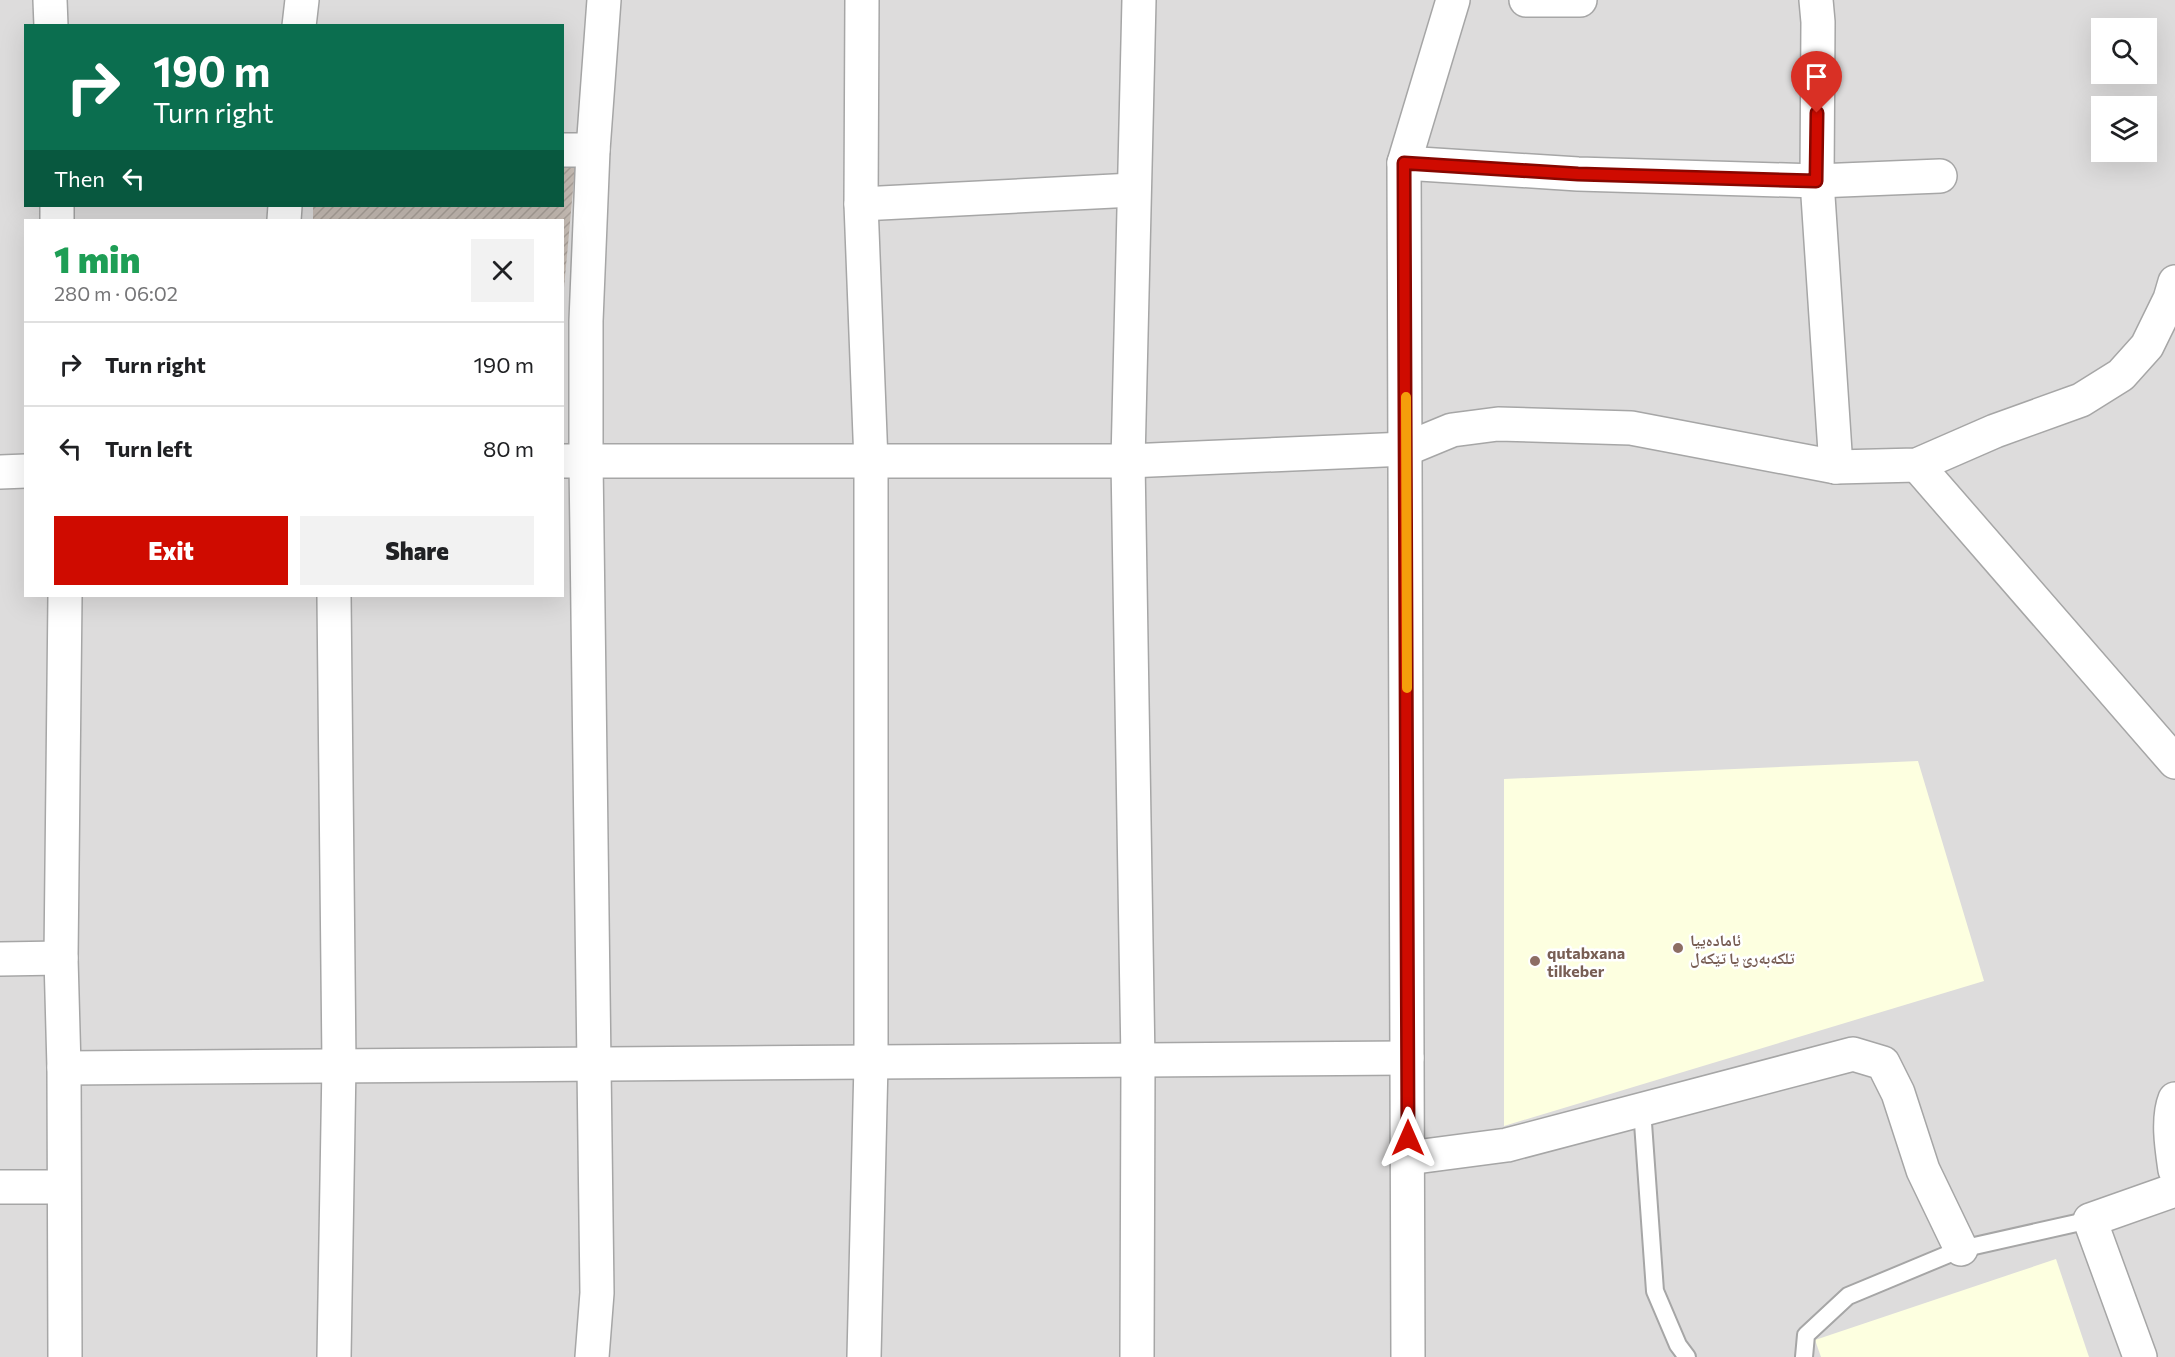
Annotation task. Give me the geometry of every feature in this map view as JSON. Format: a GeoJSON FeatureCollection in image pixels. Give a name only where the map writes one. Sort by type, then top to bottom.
{"type":"FeatureCollection","features":[{"type":"Feature","properties":{"kind":"street"},"geometry":{"type":"LineString","coordinates":[[50,0],[51,24]]}},
{"type":"Feature","properties":{"kind":"street"},"geometry":{"type":"LineString","coordinates":[[299,24],[302,0]]}},
{"type":"Feature","properties":{"kind":"street"},"geometry":{"type":"LineString","coordinates":[[592,1357],[597,1293],[594,1064],[574,462],[586,321],[578,150],[604,0]]}},
{"type":"Feature","properties":{"kind":"street"},"geometry":{"type":"LineString","coordinates":[[862,0],[861,204],[871,462],[871,1064],[864,1357]]}},
{"type":"Feature","properties":{"kind":"street"},"geometry":{"type":"LineString","coordinates":[[1137,1357],[1138,1062],[1128,461],[1139,0]]}},
{"type":"Feature","properties":{"kind":"street"},"geometry":{"type":"LineString","coordinates":[[1408,1357],[1404,163],[1453,0]]}},
{"type":"Feature","properties":{"kind":"street"},"geometry":{"type":"LineString","coordinates":[[1526,0],[1580,0]]}},
{"type":"Feature","properties":{"kind":"street"},"geometry":{"type":"LineString","coordinates":[[1816,0],[1818,22],[1816,181],[1836,467]]}},
{"type":"Feature","properties":{"kind":"street"},"geometry":{"type":"LineString","coordinates":[[1404,163],[1578,174],[1816,181],[1940,176]]}},
{"type":"Feature","properties":{"kind":"street"},"geometry":{"type":"LineString","coordinates":[[861,204],[1133,190]]}},
{"type":"Feature","properties":{"kind":"street"},"geometry":{"type":"LineString","coordinates":[[574,462],[1128,461],[1406,449],[1452,430],[1498,424],[1631,428],[1836,467],[1917,465],[1995,431],[2081,400],[2121,375],[2146,346],[2170,298],[2175,282]]}},
{"type":"Feature","properties":{"kind":"street"},"geometry":{"type":"LineString","coordinates":[[1917,465],[2175,762]]}},
{"type":"Feature","properties":{"kind":"street"},"geometry":{"type":"LineString","coordinates":[[0,472],[24,471]]}},
{"type":"Feature","properties":{"kind":"street"},"geometry":{"type":"LineString","coordinates":[[64,1357],[62,958],[65,597]]}},
{"type":"Feature","properties":{"kind":"street"},"geometry":{"type":"LineString","coordinates":[[334,597],[339,1064],[334,1357]]}},
{"type":"Feature","properties":{"kind":"street"},"geometry":{"type":"LineString","coordinates":[[0,959],[62,958]]}},
{"type":"Feature","properties":{"kind":"street"},"geometry":{"type":"LineString","coordinates":[[1408,1158],[1507,1145],[1853,1054],[1883,1063],[1898,1093],[1923,1170],[1961,1249]]}},
{"type":"Feature","properties":{"kind":"street"},"geometry":{"type":"LineString","coordinates":[[64,1068],[339,1064],[871,1064],[1407,1058]]}},
{"type":"Feature","properties":{"kind":"street"},"geometry":{"type":"LineString","coordinates":[[2175,1099],[2172,1107],[2172,1151],[2175,1170]]}},
{"type":"Feature","properties":{"kind":"street"},"geometry":{"type":"LineString","coordinates":[[0,1186],[63,1186]]}},
{"type":"Feature","properties":{"kind":"street"},"geometry":{"type":"LineString","coordinates":[[2140,1357],[2090,1220],[2175,1190]]}},
{"type":"Feature","properties":{"kind":"lane"},"geometry":{"type":"LineString","coordinates":[[1642,1109],[1655,1291],[1678,1345],[1687,1357]]}},
{"type":"Feature","properties":{"kind":"lane"},"geometry":{"type":"LineString","coordinates":[[1804,1357],[1806,1335],[1848,1296],[1961,1249],[2090,1220]]}},
{"type":"Feature","properties":{"kind":"shaded area"},"geometry":{"type":"Polygon","coordinates":[[[0,0],[2175,0],[2175,1357],[0,1357],[0,0]]]}},
{"type":"Feature","properties":{"kind":"shaded area"},"geometry":{"type":"Polygon","coordinates":[[[1918,761],[1984,981],[1504,1126],[1504,779],[1918,761]]]}},
{"type":"Feature","properties":{"kind":"shaded area"},"geometry":{"type":"Polygon","coordinates":[[[2056,1259],[2089,1357],[1821,1357],[1815,1340],[2056,1259]]]}},
{"type":"Feature","properties":{"kind":"building"},"geometry":{"type":"Polygon","coordinates":[[[564,168],[575,168],[564,288],[564,219],[313,219],[313,207],[564,207],[564,168]]]}},
{"type":"Feature","properties":{"kind":"slow traffic"},"geometry":{"type":"LineString","coordinates":[[1406,397],[1407,688]]}},
{"type":"Feature","properties":{"kind":"place","name":"ئامادەییا تلکەبەرێ یا تێکەل"},"geometry":{"type":"Point","coordinates":[1678,948]}},
{"type":"Feature","properties":{"kind":"place","name":"qutabxana tilkeber"},"geometry":{"type":"Point","coordinates":[1535,961]}},
{"type":"Feature","properties":{"kind":"route"},"geometry":{"type":"LineString","coordinates":[[1408,1138],[1404,163],[1578,174],[1816,181],[1817,113]]}}]}
